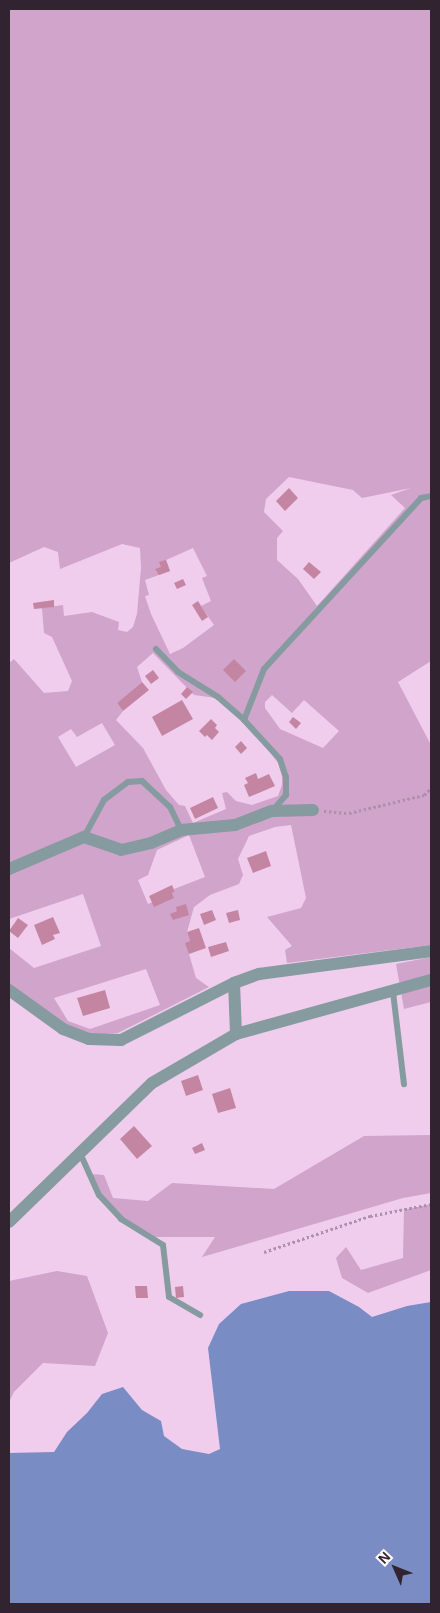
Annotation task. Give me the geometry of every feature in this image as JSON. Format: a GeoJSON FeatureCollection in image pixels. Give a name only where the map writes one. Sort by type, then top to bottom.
{"type":"FeatureCollection","features":[{"type":"Feature","properties":{"kind":"street"},"geometry":{"type":"LineString","coordinates":[[9,869],[84,837],[121,850],[151,843],[181,830],[234,825],[272,811],[313,810]]}},
{"type":"Feature","properties":{"kind":"street"},"geometry":{"type":"LineString","coordinates":[[9,990],[62,1029],[89,1039],[121,1040],[234,983],[259,974],[431,951]]}},
{"type":"Feature","properties":{"kind":"street"},"geometry":{"type":"LineString","coordinates":[[9,1222],[152,1083],[236,1034],[431,980]]}},
{"type":"Feature","properties":{"kind":"street"},"geometry":{"type":"LineString","coordinates":[[234,983],[236,1034]]}},
{"type":"Feature","properties":{"kind":"lane"},"geometry":{"type":"LineString","coordinates":[[244,720],[264,669],[421,498],[431,496]]}},
{"type":"Feature","properties":{"kind":"lane"},"geometry":{"type":"LineString","coordinates":[[156,649],[178,672],[218,697],[244,720],[280,760],[286,777],[286,795],[272,811]]}},
{"type":"Feature","properties":{"kind":"lane"},"geometry":{"type":"LineString","coordinates":[[84,837],[104,800],[128,782],[142,781],[170,807],[181,830]]}},
{"type":"Feature","properties":{"kind":"lane"},"geometry":{"type":"LineString","coordinates":[[393,992],[404,1084]]}},
{"type":"Feature","properties":{"kind":"lane"},"geometry":{"type":"LineString","coordinates":[[79,1152],[99,1195],[121,1219],[163,1245],[169,1297],[200,1315]]}},
{"type":"Feature","properties":{"kind":"path"},"geometry":{"type":"LineString","coordinates":[[313,810],[349,813],[424,795],[431,788]]}},
{"type":"Feature","properties":{"kind":"path"},"geometry":{"type":"LineString","coordinates":[[264,1252],[370,1216],[431,1204]]}},
{"type":"Feature","properties":{"kind":"shaded area"},"geometry":{"type":"Polygon","coordinates":[[[9,9],[431,9],[431,661],[398,682],[431,745],[431,945],[287,963],[285,950],[292,946],[267,917],[301,908],[306,898],[291,825],[275,827],[249,836],[238,859],[243,875],[239,884],[210,895],[194,907],[187,932],[190,941],[189,954],[196,978],[209,987],[118,1033],[91,1035],[66,1025],[9,985],[9,948],[34,968],[101,946],[83,894],[9,919],[9,663],[14,659],[44,693],[68,691],[72,681],[52,637],[44,633],[42,608],[63,605],[64,616],[92,612],[119,622],[118,630],[127,632],[133,627],[137,614],[141,568],[140,548],[122,544],[60,569],[58,552],[44,547],[9,563],[9,9]],[[289,477],[266,499],[264,512],[283,531],[277,538],[277,560],[298,579],[317,606],[405,508],[391,495],[411,488],[362,498],[353,490],[289,477]],[[193,548],[166,560],[170,571],[145,580],[149,595],[145,596],[151,614],[170,654],[183,648],[214,625],[201,606],[211,601],[202,578],[207,576],[193,548]],[[153,653],[137,667],[142,682],[117,703],[123,711],[116,720],[143,748],[166,790],[179,805],[185,806],[193,823],[226,809],[222,793],[227,792],[236,801],[252,805],[278,796],[282,785],[282,776],[278,763],[243,722],[216,698],[194,695],[153,653]],[[272,695],[265,702],[265,708],[280,729],[323,748],[339,731],[304,700],[292,713],[272,695]],[[102,723],[77,737],[71,729],[58,737],[76,767],[115,745],[102,723]],[[189,835],[157,850],[148,875],[138,880],[148,904],[175,892],[174,889],[205,877],[189,835]],[[146,969],[54,998],[68,1021],[90,1029],[160,1005],[146,969]]]}},
{"type":"Feature","properties":{"kind":"shaded area"},"geometry":{"type":"Polygon","coordinates":[[[431,957],[431,1002],[404,1009],[396,964],[431,957]]]}},
{"type":"Feature","properties":{"kind":"shaded area"},"geometry":{"type":"Polygon","coordinates":[[[431,1135],[431,1193],[403,1198],[202,1257],[215,1237],[155,1237],[122,1217],[100,1193],[91,1174],[104,1175],[113,1198],[148,1201],[172,1183],[274,1189],[364,1136],[431,1135]]]}},
{"type":"Feature","properties":{"kind":"shaded area"},"geometry":{"type":"Polygon","coordinates":[[[431,1204],[431,1270],[368,1293],[342,1278],[336,1258],[346,1247],[361,1270],[403,1258],[404,1210],[431,1204]]]}},
{"type":"Feature","properties":{"kind":"shaded area"},"geometry":{"type":"Polygon","coordinates":[[[57,1271],[87,1276],[108,1333],[95,1366],[43,1363],[14,1392],[9,1402],[9,1281],[57,1271]]]}},
{"type":"Feature","properties":{"kind":"water"},"geometry":{"type":"Polygon","coordinates":[[[289,1291],[329,1291],[359,1307],[372,1317],[407,1306],[431,1302],[431,1604],[9,1604],[9,1453],[54,1452],[67,1432],[87,1413],[102,1394],[123,1387],[142,1410],[161,1421],[164,1436],[182,1449],[209,1454],[220,1449],[208,1348],[219,1324],[241,1304],[289,1291]]]}},
{"type":"Feature","properties":{"kind":"building"},"geometry":{"type":"Polygon","coordinates":[[[289,488],[298,498],[285,511],[276,501],[289,488]]]}},
{"type":"Feature","properties":{"kind":"building"},"geometry":{"type":"Polygon","coordinates":[[[166,560],[170,571],[159,575],[155,569],[161,567],[159,562],[166,560]]]}},
{"type":"Feature","properties":{"kind":"building"},"geometry":{"type":"Polygon","coordinates":[[[309,562],[321,572],[314,579],[303,569],[309,562]]]}},
{"type":"Feature","properties":{"kind":"building"},"geometry":{"type":"Polygon","coordinates":[[[183,579],[186,585],[177,589],[174,583],[183,579]]]}},
{"type":"Feature","properties":{"kind":"building"},"geometry":{"type":"Polygon","coordinates":[[[54,600],[54,607],[34,609],[33,603],[54,600]]]}},
{"type":"Feature","properties":{"kind":"building"},"geometry":{"type":"Polygon","coordinates":[[[198,601],[208,617],[202,621],[192,605],[198,601]]]}},
{"type":"Feature","properties":{"kind":"building"},"geometry":{"type":"Polygon","coordinates":[[[234,659],[246,671],[235,682],[223,670],[234,659]]]}},
{"type":"Feature","properties":{"kind":"building"},"geometry":{"type":"Polygon","coordinates":[[[153,670],[159,678],[151,684],[145,676],[153,670]]]}},
{"type":"Feature","properties":{"kind":"building"},"geometry":{"type":"Polygon","coordinates":[[[142,682],[149,690],[123,711],[117,703],[142,682]]]}},
{"type":"Feature","properties":{"kind":"building"},"geometry":{"type":"Polygon","coordinates":[[[187,687],[193,692],[186,699],[181,694],[187,687]]]}},
{"type":"Feature","properties":{"kind":"building"},"geometry":{"type":"Polygon","coordinates":[[[182,700],[193,719],[162,736],[152,717],[182,700]]]}},
{"type":"Feature","properties":{"kind":"building"},"geometry":{"type":"Polygon","coordinates":[[[293,717],[301,723],[296,729],[289,722],[293,717]]]}},
{"type":"Feature","properties":{"kind":"building"},"geometry":{"type":"Polygon","coordinates":[[[211,719],[217,725],[215,728],[219,732],[212,740],[207,735],[205,737],[199,731],[211,719]]]}},
{"type":"Feature","properties":{"kind":"building"},"geometry":{"type":"Polygon","coordinates":[[[241,741],[247,748],[241,754],[235,747],[241,741]]]}},
{"type":"Feature","properties":{"kind":"building"},"geometry":{"type":"Polygon","coordinates":[[[256,773],[258,779],[269,774],[275,786],[249,797],[244,785],[248,783],[245,778],[256,773]]]}},
{"type":"Feature","properties":{"kind":"building"},"geometry":{"type":"Polygon","coordinates":[[[213,797],[218,808],[195,819],[190,808],[213,797]]]}},
{"type":"Feature","properties":{"kind":"building"},"geometry":{"type":"Polygon","coordinates":[[[266,851],[271,866],[253,873],[247,858],[266,851]]]}},
{"type":"Feature","properties":{"kind":"building"},"geometry":{"type":"Polygon","coordinates":[[[172,885],[175,892],[172,893],[174,898],[154,907],[149,896],[172,885]]]}},
{"type":"Feature","properties":{"kind":"building"},"geometry":{"type":"Polygon","coordinates":[[[186,904],[189,915],[173,920],[170,914],[177,911],[176,907],[186,904]]]}},
{"type":"Feature","properties":{"kind":"building"},"geometry":{"type":"Polygon","coordinates":[[[212,910],[216,920],[204,925],[200,914],[212,910]]]}},
{"type":"Feature","properties":{"kind":"building"},"geometry":{"type":"Polygon","coordinates":[[[238,910],[240,920],[229,923],[226,913],[238,910]]]}},
{"type":"Feature","properties":{"kind":"building"},"geometry":{"type":"Polygon","coordinates":[[[53,917],[60,933],[53,935],[55,939],[42,945],[34,925],[53,917]]]}},
{"type":"Feature","properties":{"kind":"building"},"geometry":{"type":"Polygon","coordinates":[[[18,918],[28,925],[18,938],[9,931],[18,918]]]}},
{"type":"Feature","properties":{"kind":"building"},"geometry":{"type":"Polygon","coordinates":[[[199,928],[206,948],[189,954],[185,943],[190,941],[187,932],[199,928]]]}},
{"type":"Feature","properties":{"kind":"building"},"geometry":{"type":"Polygon","coordinates":[[[226,942],[229,951],[211,957],[208,947],[226,942]]]}},
{"type":"Feature","properties":{"kind":"building"},"geometry":{"type":"Polygon","coordinates":[[[105,990],[110,1008],[83,1016],[77,998],[105,990]]]}},
{"type":"Feature","properties":{"kind":"building"},"geometry":{"type":"Polygon","coordinates":[[[198,1075],[203,1090],[186,1096],[181,1081],[198,1075]]]}},
{"type":"Feature","properties":{"kind":"building"},"geometry":{"type":"Polygon","coordinates":[[[230,1088],[236,1108],[218,1113],[212,1094],[230,1088]]]}},
{"type":"Feature","properties":{"kind":"building"},"geometry":{"type":"Polygon","coordinates":[[[134,1126],[152,1146],[137,1159],[120,1139],[134,1126]]]}},
{"type":"Feature","properties":{"kind":"building"},"geometry":{"type":"Polygon","coordinates":[[[202,1143],[205,1150],[195,1154],[192,1148],[202,1143]]]}},
{"type":"Feature","properties":{"kind":"building"},"geometry":{"type":"Polygon","coordinates":[[[135,1286],[147,1286],[148,1298],[136,1298],[135,1286]]]}},
{"type":"Feature","properties":{"kind":"building"},"geometry":{"type":"Polygon","coordinates":[[[183,1286],[184,1297],[176,1298],[175,1287],[183,1286]]]}}]}
